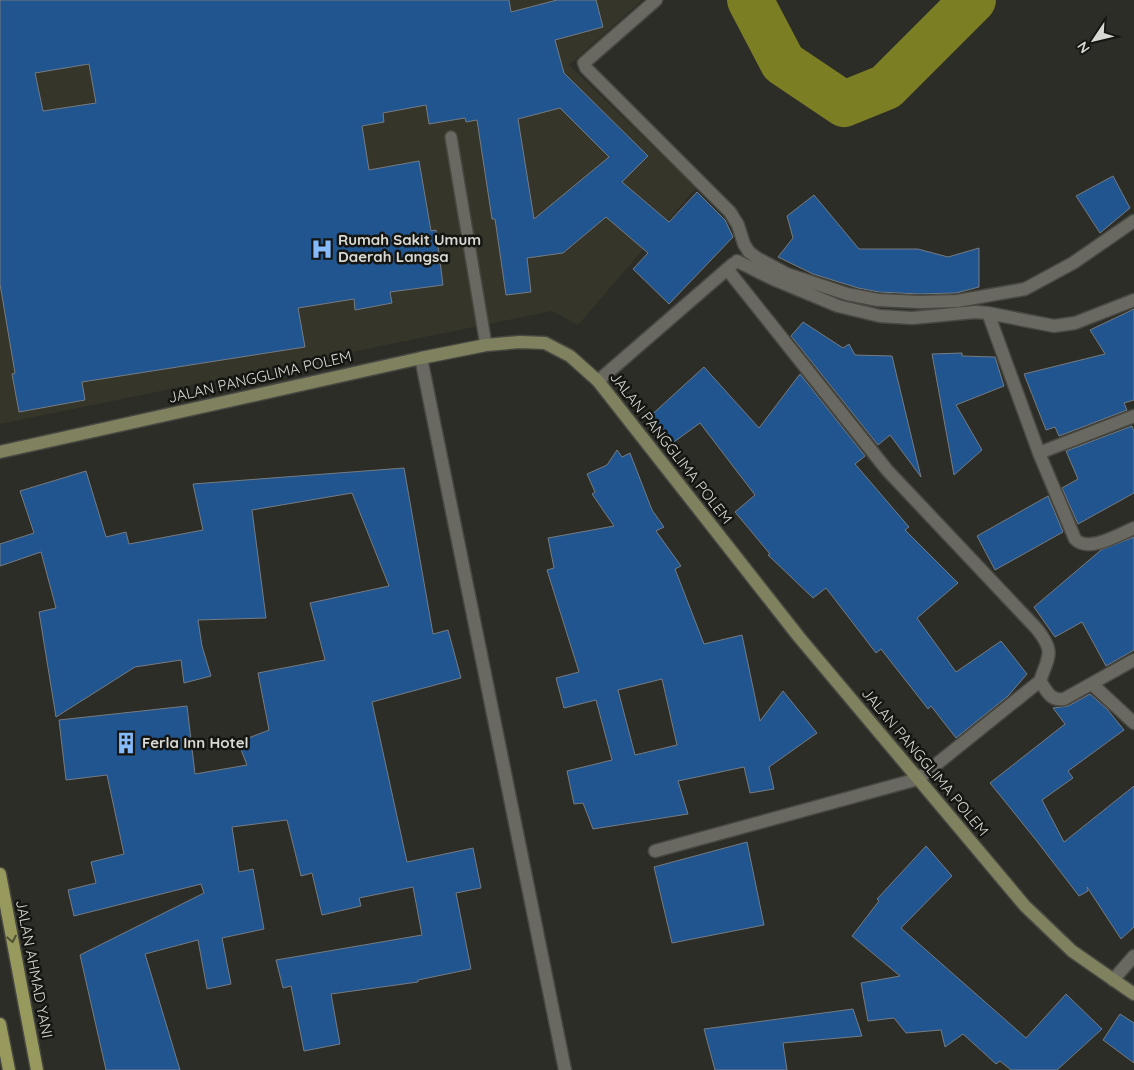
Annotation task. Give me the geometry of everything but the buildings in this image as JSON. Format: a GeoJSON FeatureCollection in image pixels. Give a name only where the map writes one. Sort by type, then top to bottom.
{"type":"FeatureCollection","features":[{"type":"Feature","properties":{"kind":"main road","name":"JALAN AHMAD YANI"},"geometry":{"type":"LineString","coordinates":[[0,874],[37,1070]]}},
{"type":"Feature","properties":{"kind":"main road"},"geometry":{"type":"LineString","coordinates":[[0,1024],[9,1070]]}},
{"type":"Feature","properties":{"kind":"street"},"geometry":{"type":"LineString","coordinates":[[656,0],[584,63],[586,68],[730,212],[738,225],[744,244],[749,252],[787,274],[815,285],[878,300],[957,301],[1025,289],[1073,263],[1134,221]]}},
{"type":"Feature","properties":{"kind":"street"},"geometry":{"type":"LineString","coordinates":[[598,381],[749,252]]}},
{"type":"Feature","properties":{"kind":"street"},"geometry":{"type":"LineString","coordinates":[[732,265],[838,306],[880,316],[912,318],[974,312],[1054,326],[1075,323],[1134,300]]}},
{"type":"Feature","properties":{"kind":"street"},"geometry":{"type":"LineString","coordinates":[[655,851],[918,779],[1040,681],[1050,650],[1047,642],[1037,629],[887,470],[732,265]]}},
{"type":"Feature","properties":{"kind":"street"},"geometry":{"type":"LineString","coordinates":[[988,313],[1039,453],[1075,538],[1079,543],[1092,545],[1134,528]]}},
{"type":"Feature","properties":{"kind":"street","name":"JALAN PANGGLIMA POLEM"},"geometry":{"type":"LineString","coordinates":[[0,452],[486,345],[520,342],[545,343],[570,356],[598,381],[799,637],[1025,906],[1072,952],[1134,994]]}},
{"type":"Feature","properties":{"kind":"street"},"geometry":{"type":"LineString","coordinates":[[422,358],[564,1070]]}},
{"type":"Feature","properties":{"kind":"street"},"geometry":{"type":"LineString","coordinates":[[1039,453],[1134,416]]}},
{"type":"Feature","properties":{"kind":"street"},"geometry":{"type":"LineString","coordinates":[[1040,681],[1050,697],[1056,700],[1064,699],[1134,660]]}},
{"type":"Feature","properties":{"kind":"street"},"geometry":{"type":"LineString","coordinates":[[1092,684],[1134,723]]}},
{"type":"Feature","properties":{"kind":"street"},"geometry":{"type":"LineString","coordinates":[[1112,980],[1134,956]]}},
{"type":"Feature","properties":{"kind":"lane"},"geometry":{"type":"LineString","coordinates":[[451,137],[486,345]]}},
{"type":"Feature","properties":{"kind":"shaded area","name":"Rumah Sakit Umum Daerah Langsa"},"geometry":{"type":"Polygon","coordinates":[[[0,0],[642,0],[569,65],[696,188],[578,325],[552,311],[0,424],[0,0]]]}},
{"type":"Feature","properties":{"kind":"waterway"},"geometry":{"type":"LineString","coordinates":[[750,0],[783,63],[844,104],[886,87],[973,0]]}},
{"type":"Feature","properties":{"kind":"place","name":"Rumah Sakit Umum Daerah Langsa"},"geometry":{"type":"Point","coordinates":[322,249]}},
{"type":"Feature","properties":{"kind":"place","name":"Ferla Inn Hotel"},"geometry":{"type":"Point","coordinates":[126,743]}}]}
